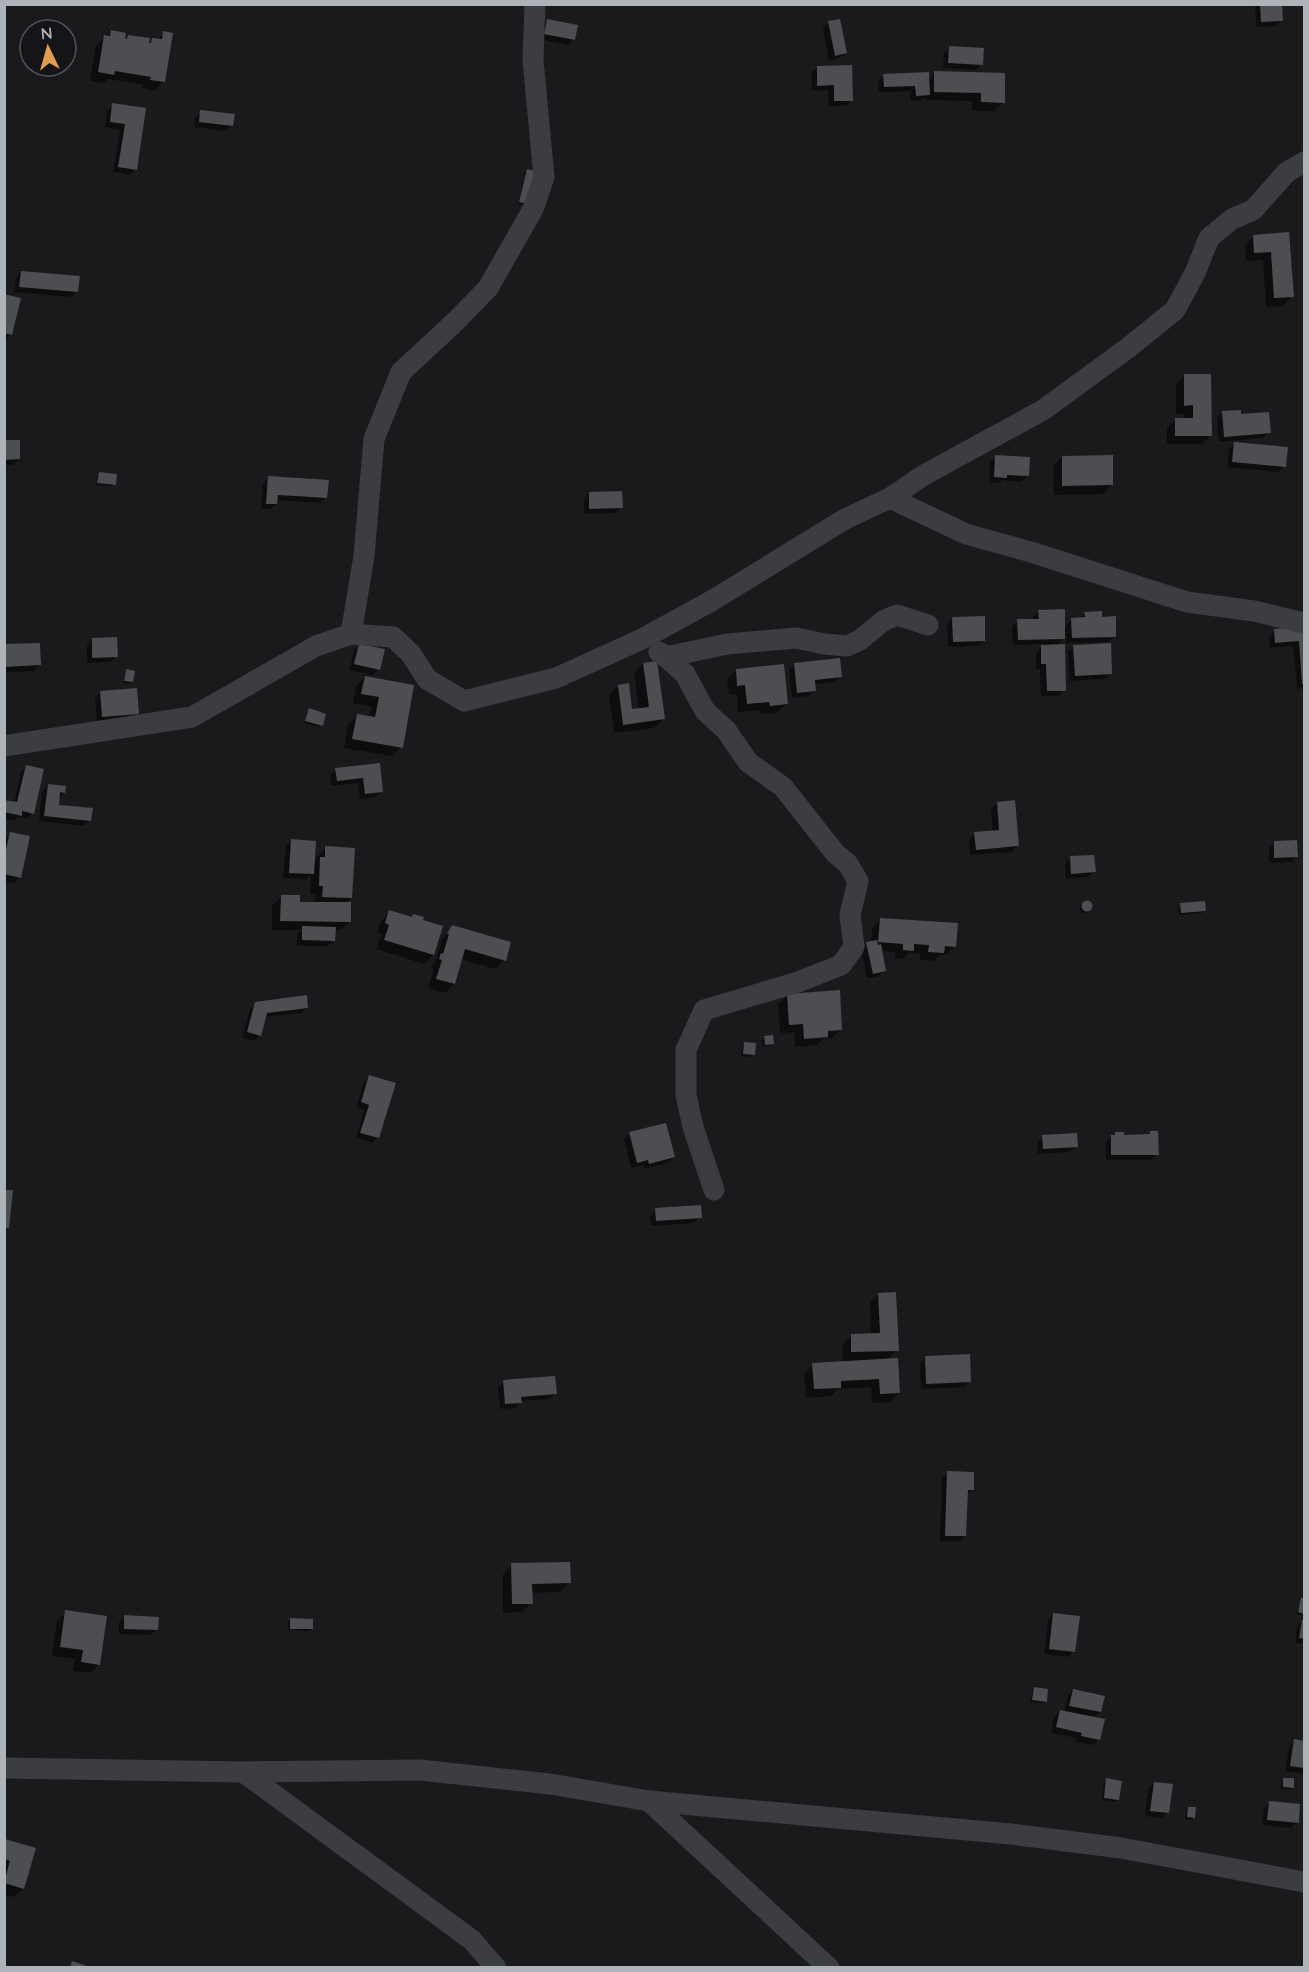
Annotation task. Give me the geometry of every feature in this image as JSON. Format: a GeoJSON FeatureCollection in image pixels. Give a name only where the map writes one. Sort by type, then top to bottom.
{"type":"FeatureCollection","features":[{"type":"Feature","properties":{"kind":"street"},"geometry":{"type":"LineString","coordinates":[[351,634],[364,556],[374,439],[401,372],[488,288],[533,209],[544,177],[533,60],[535,4]]}},
{"type":"Feature","properties":{"kind":"street"},"geometry":{"type":"LineString","coordinates":[[4,746],[192,717],[316,646],[351,634],[393,637],[411,654],[428,679],[464,701],[556,678],[642,639],[713,600],[845,519],[891,498],[924,475],[1043,410],[1128,348],[1175,310],[1195,273],[1209,238],[1232,219],[1253,210],[1287,172],[1305,162]]}},
{"type":"Feature","properties":{"kind":"street"},"geometry":{"type":"LineString","coordinates":[[891,498],[966,534],[1031,552],[1186,602],[1254,611],[1305,623]]}},
{"type":"Feature","properties":{"kind":"street"},"geometry":{"type":"LineString","coordinates":[[666,657],[727,644],[796,638],[847,646],[860,640],[883,621],[897,615],[928,625]]}},
{"type":"Feature","properties":{"kind":"street"},"geometry":{"type":"LineString","coordinates":[[642,639],[685,674],[705,711],[726,730],[748,762],[783,787],[834,853],[848,864],[858,881],[850,915],[854,947],[841,965],[704,1010],[686,1050],[687,1095],[693,1127],[714,1190]]}},
{"type":"Feature","properties":{"kind":"street"},"geometry":{"type":"LineString","coordinates":[[4,1768],[243,1772],[420,1770],[550,1784],[649,1801],[1011,1834],[1121,1848],[1305,1882]]}},
{"type":"Feature","properties":{"kind":"street"},"geometry":{"type":"LineString","coordinates":[[243,1772],[472,1940],[496,1968]]}},
{"type":"Feature","properties":{"kind":"street"},"geometry":{"type":"LineString","coordinates":[[649,1801],[829,1968]]}},
{"type":"Feature","properties":{"kind":"building"},"geometry":{"type":"Polygon","coordinates":[[[1260,4],[1282,4],[1283,21],[1261,22],[1260,4]]]}},
{"type":"Feature","properties":{"kind":"building"},"geometry":{"type":"Polygon","coordinates":[[[547,19],[578,25],[575,40],[544,34],[547,19]]]}},
{"type":"Feature","properties":{"kind":"building"},"geometry":{"type":"Polygon","coordinates":[[[840,19],[847,53],[835,56],[828,21],[840,19]]]}},
{"type":"Feature","properties":{"kind":"building"},"geometry":{"type":"Polygon","coordinates":[[[111,30],[126,33],[125,38],[127,39],[128,35],[150,38],[149,43],[152,38],[162,39],[163,31],[173,33],[165,82],[150,80],[151,77],[115,71],[114,75],[98,72],[104,35],[110,36],[111,30]]]}},
{"type":"Feature","properties":{"kind":"building"},"geometry":{"type":"Polygon","coordinates":[[[949,46],[984,48],[983,65],[948,63],[949,46]]]}},
{"type":"Feature","properties":{"kind":"building"},"geometry":{"type":"Polygon","coordinates":[[[852,65],[853,101],[834,101],[834,85],[817,86],[817,66],[852,65]]]}},
{"type":"Feature","properties":{"kind":"building"},"geometry":{"type":"Polygon","coordinates":[[[934,71],[1005,73],[1005,103],[981,102],[981,93],[934,92],[934,71]]]}},
{"type":"Feature","properties":{"kind":"building"},"geometry":{"type":"Polygon","coordinates":[[[929,72],[930,95],[916,96],[915,86],[884,87],[883,74],[929,72]]]}},
{"type":"Feature","properties":{"kind":"building"},"geometry":{"type":"Polygon","coordinates":[[[112,103],[146,108],[137,170],[118,167],[125,124],[110,122],[112,103]]]}},
{"type":"Feature","properties":{"kind":"building"},"geometry":{"type":"Polygon","coordinates":[[[200,110],[235,114],[233,126],[199,122],[200,110]]]}},
{"type":"Feature","properties":{"kind":"building"},"geometry":{"type":"Polygon","coordinates":[[[527,169],[536,171],[528,204],[519,202],[527,169]]]}},
{"type":"Feature","properties":{"kind":"building"},"geometry":{"type":"Polygon","coordinates":[[[1289,232],[1294,297],[1274,298],[1271,252],[1254,253],[1253,235],[1289,232]]]}},
{"type":"Feature","properties":{"kind":"building"},"geometry":{"type":"Polygon","coordinates":[[[21,271],[80,276],[78,292],[19,287],[21,271]]]}},
{"type":"Feature","properties":{"kind":"building"},"geometry":{"type":"Polygon","coordinates":[[[4,294],[21,298],[12,335],[4,333],[4,294]]]}},
{"type":"Feature","properties":{"kind":"building"},"geometry":{"type":"Polygon","coordinates":[[[1184,374],[1211,374],[1212,436],[1175,436],[1175,418],[1193,418],[1193,405],[1184,406],[1184,374]]]}},
{"type":"Feature","properties":{"kind":"building"},"geometry":{"type":"Polygon","coordinates":[[[1241,410],[1241,414],[1269,412],[1271,433],[1224,437],[1222,411],[1241,410]]]}},
{"type":"Feature","properties":{"kind":"building"},"geometry":{"type":"Polygon","coordinates":[[[4,440],[20,440],[20,459],[4,460],[4,440]]]}},
{"type":"Feature","properties":{"kind":"building"},"geometry":{"type":"Polygon","coordinates":[[[1234,442],[1288,447],[1286,467],[1232,462],[1234,442]]]}},
{"type":"Feature","properties":{"kind":"building"},"geometry":{"type":"Polygon","coordinates":[[[995,455],[1030,457],[1029,476],[994,477],[995,455]]]}},
{"type":"Feature","properties":{"kind":"building"},"geometry":{"type":"Polygon","coordinates":[[[1113,455],[1113,485],[1062,486],[1062,456],[1113,455]]]}},
{"type":"Feature","properties":{"kind":"building"},"geometry":{"type":"Polygon","coordinates":[[[99,472],[117,474],[116,485],[97,483],[99,472]]]}},
{"type":"Feature","properties":{"kind":"building"},"geometry":{"type":"Polygon","coordinates":[[[268,476],[329,480],[327,498],[278,495],[277,504],[266,504],[268,476]]]}},
{"type":"Feature","properties":{"kind":"building"},"geometry":{"type":"Polygon","coordinates":[[[622,491],[623,508],[589,509],[589,492],[622,491]]]}},
{"type":"Feature","properties":{"kind":"building"},"geometry":{"type":"Polygon","coordinates":[[[1065,609],[1065,639],[1018,640],[1017,619],[1039,619],[1038,610],[1065,609]]]}},
{"type":"Feature","properties":{"kind":"building"},"geometry":{"type":"Polygon","coordinates":[[[1102,611],[1102,617],[1116,616],[1116,637],[1072,638],[1071,618],[1085,617],[1084,612],[1102,611]]]}},
{"type":"Feature","properties":{"kind":"building"},"geometry":{"type":"Polygon","coordinates":[[[985,616],[985,641],[953,642],[952,617],[985,616]]]}},
{"type":"Feature","properties":{"kind":"building"},"geometry":{"type":"Polygon","coordinates":[[[1304,627],[1304,683],[1302,684],[1299,641],[1275,643],[1274,629],[1304,627]]]}},
{"type":"Feature","properties":{"kind":"building"},"geometry":{"type":"Polygon","coordinates":[[[117,637],[118,657],[92,658],[92,638],[117,637]]]}},
{"type":"Feature","properties":{"kind":"building"},"geometry":{"type":"Polygon","coordinates":[[[40,643],[41,665],[4,667],[4,644],[40,643]]]}},
{"type":"Feature","properties":{"kind":"building"},"geometry":{"type":"Polygon","coordinates":[[[1111,643],[1112,674],[1075,676],[1073,645],[1111,643]]]}},
{"type":"Feature","properties":{"kind":"building"},"geometry":{"type":"Polygon","coordinates":[[[359,644],[385,649],[380,670],[354,664],[359,644]]]}},
{"type":"Feature","properties":{"kind":"building"},"geometry":{"type":"Polygon","coordinates":[[[1065,644],[1066,691],[1047,691],[1046,664],[1041,664],[1041,645],[1065,644]]]}},
{"type":"Feature","properties":{"kind":"building"},"geometry":{"type":"Polygon","coordinates":[[[840,658],[842,677],[815,680],[816,691],[797,693],[794,663],[840,658]]]}},
{"type":"Feature","properties":{"kind":"building"},"geometry":{"type":"Polygon","coordinates":[[[657,661],[665,719],[623,725],[618,685],[629,683],[632,709],[649,707],[643,663],[657,661]]]}},
{"type":"Feature","properties":{"kind":"building"},"geometry":{"type":"Polygon","coordinates":[[[784,664],[788,704],[770,706],[769,702],[747,704],[745,685],[737,686],[736,669],[784,664]]]}},
{"type":"Feature","properties":{"kind":"building"},"geometry":{"type":"Polygon","coordinates":[[[126,669],[135,671],[133,682],[124,681],[126,669]]]}},
{"type":"Feature","properties":{"kind":"building"},"geometry":{"type":"Polygon","coordinates":[[[365,676],[414,685],[403,748],[352,739],[357,714],[375,717],[379,697],[361,694],[365,676]]]}},
{"type":"Feature","properties":{"kind":"building"},"geometry":{"type":"Polygon","coordinates":[[[137,688],[139,714],[102,717],[100,691],[137,688]]]}},
{"type":"Feature","properties":{"kind":"building"},"geometry":{"type":"Polygon","coordinates":[[[309,708],[326,714],[323,726],[305,721],[309,708]]]}},
{"type":"Feature","properties":{"kind":"building"},"geometry":{"type":"Polygon","coordinates":[[[380,763],[383,792],[365,794],[363,778],[337,781],[335,768],[380,763]]]}},
{"type":"Feature","properties":{"kind":"building"},"geometry":{"type":"Polygon","coordinates":[[[26,765],[44,769],[34,814],[22,811],[22,816],[4,812],[4,800],[17,802],[26,765]]]}},
{"type":"Feature","properties":{"kind":"building"},"geometry":{"type":"Polygon","coordinates":[[[48,784],[66,786],[65,793],[60,792],[59,805],[93,808],[91,821],[44,816],[48,784]]]}},
{"type":"Feature","properties":{"kind":"building"},"geometry":{"type":"Polygon","coordinates":[[[1015,800],[1019,846],[976,850],[974,832],[999,830],[997,802],[1015,800]]]}},
{"type":"Feature","properties":{"kind":"building"},"geometry":{"type":"Polygon","coordinates":[[[10,832],[30,836],[21,878],[4,874],[4,858],[10,832]]]}},
{"type":"Feature","properties":{"kind":"building"},"geometry":{"type":"Polygon","coordinates":[[[291,839],[316,841],[314,874],[289,873],[291,839]]]}},
{"type":"Feature","properties":{"kind":"building"},"geometry":{"type":"Polygon","coordinates":[[[1297,840],[1298,857],[1274,858],[1274,841],[1297,840]]]}},
{"type":"Feature","properties":{"kind":"building"},"geometry":{"type":"Polygon","coordinates":[[[325,846],[355,848],[352,898],[322,897],[323,886],[319,886],[320,857],[325,857],[325,846]]]}},
{"type":"Feature","properties":{"kind":"building"},"geometry":{"type":"Polygon","coordinates":[[[1094,855],[1096,872],[1071,874],[1070,856],[1094,855]]]}},
{"type":"Feature","properties":{"kind":"building"},"geometry":{"type":"Polygon","coordinates":[[[281,895],[300,895],[300,902],[351,902],[351,922],[280,921],[281,895]]]}},
{"type":"Feature","properties":{"kind":"building"},"geometry":{"type":"Polygon","coordinates":[[[1087,900],[1093,906],[1087,912],[1081,906],[1087,900]]]}},
{"type":"Feature","properties":{"kind":"building"},"geometry":{"type":"Polygon","coordinates":[[[1205,901],[1206,911],[1181,913],[1180,903],[1205,901]]]}},
{"type":"Feature","properties":{"kind":"building"},"geometry":{"type":"Polygon","coordinates":[[[389,910],[412,917],[413,914],[424,917],[423,920],[443,926],[434,955],[384,940],[389,925],[385,923],[389,910]]]}},
{"type":"Feature","properties":{"kind":"building"},"geometry":{"type":"Polygon","coordinates":[[[880,918],[958,923],[956,947],[945,946],[944,953],[928,952],[929,945],[914,944],[914,951],[903,950],[903,944],[878,942],[880,918]]]}},
{"type":"Feature","properties":{"kind":"building"},"geometry":{"type":"Polygon","coordinates":[[[452,925],[511,942],[506,961],[465,949],[455,984],[436,979],[442,960],[439,959],[441,953],[443,954],[449,934],[447,934],[452,925]]]}},
{"type":"Feature","properties":{"kind":"building"},"geometry":{"type":"Polygon","coordinates":[[[302,926],[336,927],[335,941],[302,940],[302,926]]]}},
{"type":"Feature","properties":{"kind":"building"},"geometry":{"type":"Polygon","coordinates":[[[877,940],[878,945],[881,944],[886,971],[873,974],[866,942],[877,940]]]}},
{"type":"Feature","properties":{"kind":"building"},"geometry":{"type":"Polygon","coordinates":[[[840,990],[842,1030],[828,1031],[828,1037],[804,1039],[803,1024],[789,1025],[787,994],[840,990]]]}},
{"type":"Feature","properties":{"kind":"building"},"geometry":{"type":"Polygon","coordinates":[[[307,995],[308,1008],[267,1013],[261,1036],[247,1032],[255,1002],[307,995]]]}},
{"type":"Feature","properties":{"kind":"building"},"geometry":{"type":"Polygon","coordinates":[[[773,1035],[774,1044],[765,1045],[764,1036],[773,1035]]]}},
{"type":"Feature","properties":{"kind":"building"},"geometry":{"type":"Polygon","coordinates":[[[744,1042],[756,1043],[755,1055],[743,1054],[744,1042]]]}},
{"type":"Feature","properties":{"kind":"building"},"geometry":{"type":"Polygon","coordinates":[[[369,1075],[396,1083],[379,1138],[360,1133],[369,1105],[361,1102],[369,1075]]]}},
{"type":"Feature","properties":{"kind":"building"},"geometry":{"type":"Polygon","coordinates":[[[666,1123],[675,1157],[649,1164],[648,1160],[637,1163],[629,1132],[666,1123]]]}},
{"type":"Feature","properties":{"kind":"building"},"geometry":{"type":"Polygon","coordinates":[[[1150,1131],[1158,1131],[1159,1155],[1111,1155],[1111,1135],[1115,1135],[1115,1132],[1124,1132],[1124,1135],[1150,1134],[1150,1131]]]}},
{"type":"Feature","properties":{"kind":"building"},"geometry":{"type":"Polygon","coordinates":[[[1077,1133],[1078,1147],[1043,1149],[1042,1135],[1077,1133]]]}},
{"type":"Feature","properties":{"kind":"building"},"geometry":{"type":"Polygon","coordinates":[[[4,1190],[13,1190],[9,1228],[4,1228],[4,1190]]]}},
{"type":"Feature","properties":{"kind":"building"},"geometry":{"type":"Polygon","coordinates":[[[701,1205],[702,1218],[656,1221],[655,1208],[701,1205]]]}},
{"type":"Feature","properties":{"kind":"building"},"geometry":{"type":"Polygon","coordinates":[[[896,1292],[899,1351],[851,1352],[851,1334],[880,1333],[878,1293],[896,1292]]]}},
{"type":"Feature","properties":{"kind":"building"},"geometry":{"type":"Polygon","coordinates":[[[970,1354],[971,1382],[926,1384],[925,1356],[970,1354]]]}},
{"type":"Feature","properties":{"kind":"building"},"geometry":{"type":"Polygon","coordinates":[[[898,1358],[900,1393],[880,1394],[879,1379],[841,1381],[841,1388],[814,1389],[812,1363],[898,1358]]]}},
{"type":"Feature","properties":{"kind":"building"},"geometry":{"type":"Polygon","coordinates":[[[555,1376],[557,1394],[521,1397],[522,1403],[505,1404],[503,1380],[555,1376]]]}},
{"type":"Feature","properties":{"kind":"building"},"geometry":{"type":"Polygon","coordinates":[[[947,1471],[974,1472],[974,1490],[968,1490],[966,1536],[945,1536],[947,1471]]]}},
{"type":"Feature","properties":{"kind":"building"},"geometry":{"type":"Polygon","coordinates":[[[570,1562],[571,1583],[532,1584],[533,1604],[512,1604],[511,1563],[570,1562]]]}},
{"type":"Feature","properties":{"kind":"building"},"geometry":{"type":"Polygon","coordinates":[[[1301,1598],[1304,1598],[1304,1614],[1298,1612],[1301,1598]]]}},
{"type":"Feature","properties":{"kind":"building"},"geometry":{"type":"Polygon","coordinates":[[[65,1610],[107,1616],[100,1665],[81,1662],[83,1650],[60,1647],[65,1610]]]}},
{"type":"Feature","properties":{"kind":"building"},"geometry":{"type":"Polygon","coordinates":[[[1053,1613],[1080,1616],[1075,1652],[1049,1649],[1053,1613]]]}},
{"type":"Feature","properties":{"kind":"building"},"geometry":{"type":"Polygon","coordinates":[[[124,1615],[159,1617],[158,1630],[124,1629],[124,1615]]]}},
{"type":"Feature","properties":{"kind":"building"},"geometry":{"type":"Polygon","coordinates":[[[290,1618],[313,1619],[313,1629],[290,1629],[290,1618]]]}},
{"type":"Feature","properties":{"kind":"building"},"geometry":{"type":"Polygon","coordinates":[[[1302,1620],[1304,1620],[1304,1639],[1299,1638],[1302,1620]]]}},
{"type":"Feature","properties":{"kind":"building"},"geometry":{"type":"Polygon","coordinates":[[[1034,1687],[1048,1689],[1047,1702],[1032,1700],[1034,1687]]]}},
{"type":"Feature","properties":{"kind":"building"},"geometry":{"type":"Polygon","coordinates":[[[1073,1689],[1105,1696],[1101,1712],[1069,1706],[1073,1689]]]}},
{"type":"Feature","properties":{"kind":"building"},"geometry":{"type":"Polygon","coordinates":[[[1060,1710],[1105,1719],[1100,1740],[1056,1727],[1060,1710]]]}},
{"type":"Feature","properties":{"kind":"building"},"geometry":{"type":"Polygon","coordinates":[[[1294,1739],[1304,1741],[1304,1768],[1290,1766],[1294,1739]]]}},
{"type":"Feature","properties":{"kind":"building"},"geometry":{"type":"Polygon","coordinates":[[[1106,1778],[1122,1781],[1119,1800],[1104,1798],[1106,1778]]]}},
{"type":"Feature","properties":{"kind":"building"},"geometry":{"type":"Polygon","coordinates":[[[1283,1778],[1294,1778],[1294,1788],[1283,1787],[1283,1778]]]}},
{"type":"Feature","properties":{"kind":"building"},"geometry":{"type":"Polygon","coordinates":[[[1154,1782],[1173,1784],[1169,1813],[1150,1811],[1154,1782]]]}},
{"type":"Feature","properties":{"kind":"building"},"geometry":{"type":"Polygon","coordinates":[[[1269,1801],[1300,1804],[1299,1823],[1267,1820],[1269,1801]]]}},
{"type":"Feature","properties":{"kind":"building"},"geometry":{"type":"Polygon","coordinates":[[[1188,1807],[1196,1807],[1195,1818],[1187,1817],[1188,1807]]]}},
{"type":"Feature","properties":{"kind":"building"},"geometry":{"type":"Polygon","coordinates":[[[5,1839],[36,1848],[24,1889],[4,1883],[10,1861],[5,1859],[5,1839]]]}},
{"type":"Feature","properties":{"kind":"building"},"geometry":{"type":"Polygon","coordinates":[[[72,1961],[90,1967],[90,1968],[70,1968],[72,1961]]]}}]}
